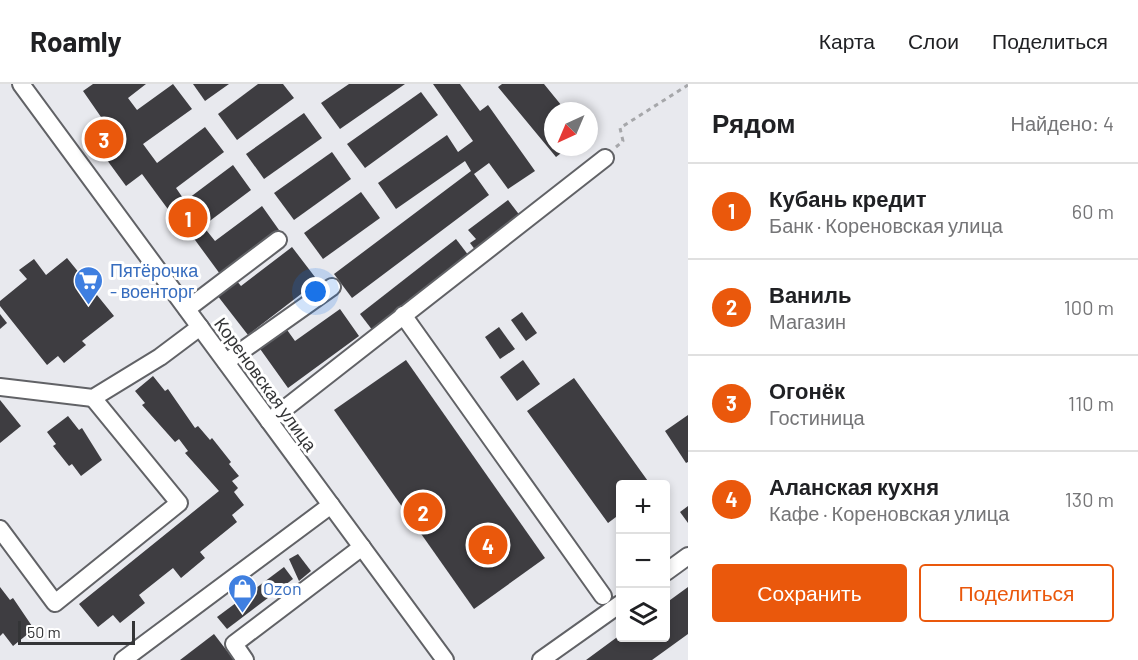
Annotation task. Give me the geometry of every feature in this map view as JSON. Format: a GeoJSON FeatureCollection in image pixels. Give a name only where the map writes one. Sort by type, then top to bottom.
{"type":"FeatureCollection","features":[{"type":"Feature","properties":{"kind":"street","name":"Кореновская улица"},"geometry":{"type":"LineString","coordinates":[[21,84],[445,660]]}},
{"type":"Feature","properties":{"kind":"street"},"geometry":{"type":"LineString","coordinates":[[269,421],[605,158]]}},
{"type":"Feature","properties":{"kind":"street"},"geometry":{"type":"LineString","coordinates":[[187,309],[278,240]]}},
{"type":"Feature","properties":{"kind":"street"},"geometry":{"type":"LineString","coordinates":[[226,362],[332,286]]}},
{"type":"Feature","properties":{"kind":"street"},"geometry":{"type":"LineString","coordinates":[[403,315],[603,596]]}},
{"type":"Feature","properties":{"kind":"street"},"geometry":{"type":"LineString","coordinates":[[0,387],[93,398],[160,357],[200,327]]}},
{"type":"Feature","properties":{"kind":"street"},"geometry":{"type":"LineString","coordinates":[[0,529],[55,603],[179,503],[93,398]]}},
{"type":"Feature","properties":{"kind":"street"},"geometry":{"type":"LineString","coordinates":[[123,660],[331,505]]}},
{"type":"Feature","properties":{"kind":"street"},"geometry":{"type":"LineString","coordinates":[[245,660],[234,644],[362,547]]}},
{"type":"Feature","properties":{"kind":"street"},"geometry":{"type":"LineString","coordinates":[[670,569],[688,555]]}},
{"type":"Feature","properties":{"kind":"street"},"geometry":{"type":"LineString","coordinates":[[541,660],[616,608]]}},
{"type":"Feature","properties":{"kind":"path"},"geometry":{"type":"LineString","coordinates":[[605,158],[623,141],[620,128],[688,85]]}},
{"type":"Feature","properties":{"kind":"building"},"geometry":{"type":"Polygon","coordinates":[[[93,84],[146,84],[128,98],[137,110],[173,84],[192,109],[143,144],[157,163],[205,127],[224,152],[176,188],[185,201],[233,165],[251,190],[203,226],[215,241],[262,206],[279,230],[220,274],[173,210],[170,212],[142,174],[126,186],[85,130],[101,117],[83,91],[93,84]]]}},
{"type":"Feature","properties":{"kind":"building"},"geometry":{"type":"Polygon","coordinates":[[[193,84],[229,84],[205,101],[193,84]]]}},
{"type":"Feature","properties":{"kind":"building"},"geometry":{"type":"Polygon","coordinates":[[[258,84],[283,84],[294,98],[237,140],[218,114],[258,84]]]}},
{"type":"Feature","properties":{"kind":"building"},"geometry":{"type":"Polygon","coordinates":[[[349,84],[405,84],[340,129],[321,103],[349,84]]]}},
{"type":"Feature","properties":{"kind":"building"},"geometry":{"type":"Polygon","coordinates":[[[433,84],[460,84],[480,111],[488,105],[535,171],[508,189],[489,163],[474,174],[489,195],[352,298],[334,274],[471,171],[465,161],[396,209],[378,183],[447,135],[458,152],[473,141],[433,84]]]}},
{"type":"Feature","properties":{"kind":"building"},"geometry":{"type":"Polygon","coordinates":[[[502,84],[544,84],[559,102],[544,102],[544,143],[498,87],[502,84]]]}},
{"type":"Feature","properties":{"kind":"building"},"geometry":{"type":"Polygon","coordinates":[[[421,92],[438,115],[365,168],[347,144],[421,92]]]}},
{"type":"Feature","properties":{"kind":"building"},"geometry":{"type":"Polygon","coordinates":[[[304,113],[322,138],[264,179],[246,154],[304,113]]]}},
{"type":"Feature","properties":{"kind":"building"},"geometry":{"type":"Polygon","coordinates":[[[332,152],[351,179],[294,220],[274,193],[332,152]]]}},
{"type":"Feature","properties":{"kind":"building"},"geometry":{"type":"Polygon","coordinates":[[[361,192],[380,218],[323,259],[304,233],[361,192]]]}},
{"type":"Feature","properties":{"kind":"building"},"geometry":{"type":"Polygon","coordinates":[[[508,200],[521,217],[476,251],[470,243],[476,239],[468,230],[508,200]]]}},
{"type":"Feature","properties":{"kind":"building"},"geometry":{"type":"Polygon","coordinates":[[[456,239],[469,256],[373,331],[360,314],[456,239]]]}},
{"type":"Feature","properties":{"kind":"building"},"geometry":{"type":"Polygon","coordinates":[[[292,247],[318,281],[248,335],[217,295],[236,280],[241,286],[292,247]]]}},
{"type":"Feature","properties":{"kind":"building"},"geometry":{"type":"Polygon","coordinates":[[[67,258],[114,316],[82,341],[86,345],[64,363],[58,356],[47,365],[0,306],[0,301],[27,279],[19,270],[34,259],[46,275],[67,258]]]}},
{"type":"Feature","properties":{"kind":"building"},"geometry":{"type":"Polygon","coordinates":[[[340,309],[359,336],[288,388],[258,346],[285,327],[295,341],[340,309]]]}},
{"type":"Feature","properties":{"kind":"building"},"geometry":{"type":"Polygon","coordinates":[[[522,312],[537,333],[526,341],[511,320],[522,312]]]}},
{"type":"Feature","properties":{"kind":"building"},"geometry":{"type":"Polygon","coordinates":[[[0,314],[7,323],[0,329],[0,314]]]}},
{"type":"Feature","properties":{"kind":"building"},"geometry":{"type":"Polygon","coordinates":[[[499,327],[515,349],[500,359],[485,337],[499,327]]]}},
{"type":"Feature","properties":{"kind":"building"},"geometry":{"type":"Polygon","coordinates":[[[406,360],[545,558],[474,609],[334,410],[406,360]]]}},
{"type":"Feature","properties":{"kind":"building"},"geometry":{"type":"Polygon","coordinates":[[[523,360],[540,384],[517,401],[500,377],[523,360]]]}},
{"type":"Feature","properties":{"kind":"building"},"geometry":{"type":"Polygon","coordinates":[[[153,376],[165,391],[168,389],[195,428],[198,426],[210,440],[212,438],[231,462],[229,464],[239,476],[232,481],[238,488],[234,492],[244,505],[232,515],[237,522],[200,552],[205,558],[181,578],[173,568],[139,595],[145,603],[120,623],[113,615],[98,627],[79,604],[219,491],[185,453],[188,451],[179,439],[175,442],[142,405],[145,403],[135,391],[153,376]]]}},
{"type":"Feature","properties":{"kind":"building"},"geometry":{"type":"Polygon","coordinates":[[[574,378],[647,480],[616,480],[616,517],[608,523],[527,411],[574,378]]]}},
{"type":"Feature","properties":{"kind":"building"},"geometry":{"type":"Polygon","coordinates":[[[0,400],[21,426],[0,443],[0,400]]]}},
{"type":"Feature","properties":{"kind":"building"},"geometry":{"type":"Polygon","coordinates":[[[688,415],[688,462],[686,463],[665,431],[688,415]]]}},
{"type":"Feature","properties":{"kind":"building"},"geometry":{"type":"Polygon","coordinates":[[[68,416],[79,430],[82,428],[102,460],[81,476],[72,464],[69,466],[53,446],[56,444],[47,432],[68,416]]]}},
{"type":"Feature","properties":{"kind":"building"},"geometry":{"type":"Polygon","coordinates":[[[688,506],[688,523],[680,512],[688,506]]]}},
{"type":"Feature","properties":{"kind":"building"},"geometry":{"type":"Polygon","coordinates":[[[298,554],[311,571],[299,581],[289,559],[298,554]]]}},
{"type":"Feature","properties":{"kind":"building"},"geometry":{"type":"Polygon","coordinates":[[[284,567],[293,579],[227,629],[217,617],[284,567]]]}},
{"type":"Feature","properties":{"kind":"building"},"geometry":{"type":"Polygon","coordinates":[[[0,587],[10,600],[13,598],[34,629],[13,646],[3,633],[0,636],[0,587]]]}},
{"type":"Feature","properties":{"kind":"building"},"geometry":{"type":"Polygon","coordinates":[[[688,587],[688,634],[652,660],[586,660],[616,638],[616,642],[670,642],[670,600],[688,587]]]}},
{"type":"Feature","properties":{"kind":"building"},"geometry":{"type":"Polygon","coordinates":[[[214,634],[234,660],[180,660],[214,634]]]}},
{"type":"Feature","properties":{"kind":"place","name":"Огонёк"},"geometry":{"type":"Point","coordinates":[104,139]}},
{"type":"Feature","properties":{"kind":"place","name":"Кубань кредит"},"geometry":{"type":"Point","coordinates":[188,218]}},
{"type":"Feature","properties":{"kind":"place","name":"Пятёрочка - военторг"},"geometry":{"type":"Point","coordinates":[89,306]}},
{"type":"Feature","properties":{"kind":"place","name":"Ваниль"},"geometry":{"type":"Point","coordinates":[423,512]}},
{"type":"Feature","properties":{"kind":"place","name":"Аланская кухня"},"geometry":{"type":"Point","coordinates":[488,545]}},
{"type":"Feature","properties":{"kind":"place","name":"Ozon"},"geometry":{"type":"Point","coordinates":[242,614]}}]}
